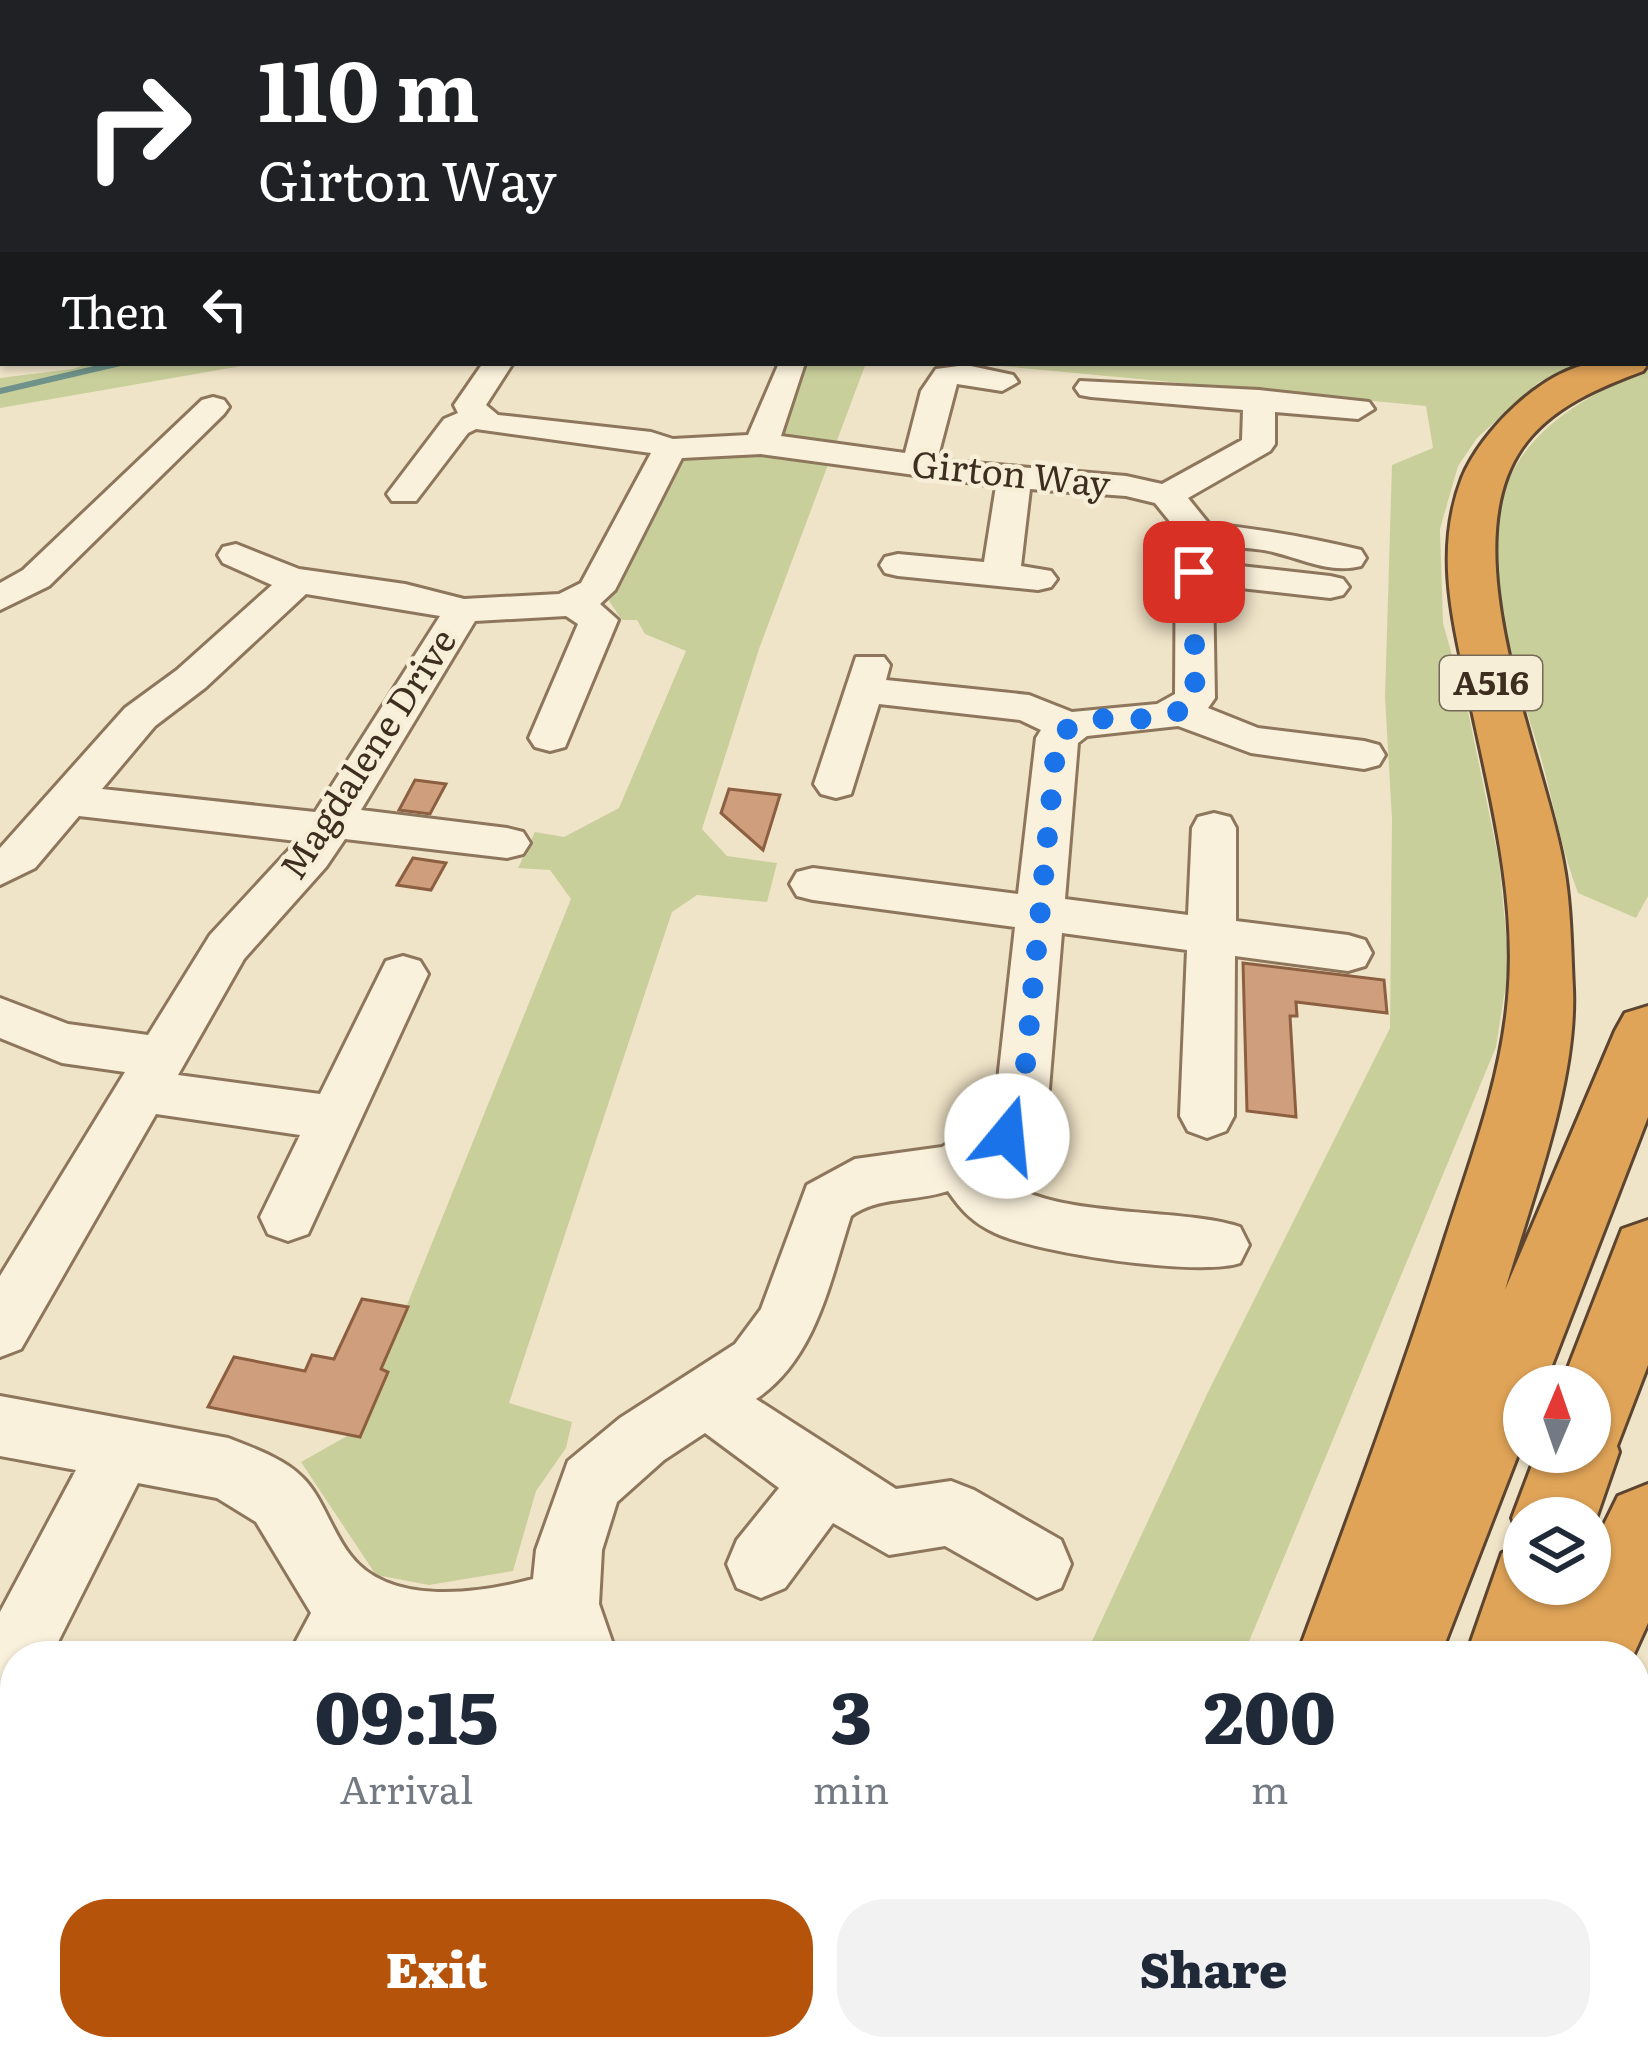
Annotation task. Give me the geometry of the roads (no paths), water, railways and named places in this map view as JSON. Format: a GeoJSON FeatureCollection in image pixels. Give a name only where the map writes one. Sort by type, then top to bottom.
{"type":"FeatureCollection","features":[{"type":"Feature","properties":{"kind":"highway","name":"A516"},"geometry":{"type":"LineString","coordinates":[[1347,1641],[1442,1372],[1502,1174],[1529,1080],[1540,996],[1534,865],[1471,589],[1468,548],[1473,505],[1500,444],[1526,419],[1577,385],[1622,366]]}},
{"type":"Feature","properties":{"kind":"highway"},"geometry":{"type":"LineString","coordinates":[[1401,1641],[1648,1031]]}},
{"type":"Feature","properties":{"kind":"highway"},"geometry":{"type":"LineString","coordinates":[[1609,1365],[1648,1252]]}},
{"type":"Feature","properties":{"kind":"highway"},"geometry":{"type":"LineString","coordinates":[[1594,1641],[1648,1526]]}},
{"type":"Feature","properties":{"kind":"highway"},"geometry":{"type":"LineString","coordinates":[[1516,1641],[1527,1605]]}},
{"type":"Feature","properties":{"kind":"street"},"geometry":{"type":"LineString","coordinates":[[404,494],[456,426],[476,417],[470,405],[496,366]]}},
{"type":"Feature","properties":{"kind":"street"},"geometry":{"type":"LineString","coordinates":[[761,444],[792,366]]}},
{"type":"Feature","properties":{"kind":"street"},"geometry":{"type":"LineString","coordinates":[[918,467],[939,384],[947,376],[966,374],[1002,382]]}},
{"type":"Feature","properties":{"kind":"street"},"geometry":{"type":"LineString","coordinates":[[1090,388],[1358,409]]}},
{"type":"Feature","properties":{"kind":"street"},"geometry":{"type":"LineString","coordinates":[[0,1426],[228,1469],[279,1499],[325,1578],[339,1634],[500,1622],[573,1630],[569,1550],[591,1484],[642,1439],[757,1364],[786,1322],[826,1202],[855,1182],[926,1175],[960,1164],[1007,1136],[1023,1090],[1057,738],[1067,726],[1086,719],[1162,719],[1183,712],[1195,698],[1185,534],[1258,444],[1259,400]]}},
{"type":"Feature","properties":{"kind":"street"},"geometry":{"type":"LineString","coordinates":[[0,599],[36,578],[196,415]]}},
{"type":"Feature","properties":{"kind":"street","name":"Girton Way"},"geometry":{"type":"LineString","coordinates":[[476,417],[491,424],[651,442],[670,449],[761,444],[871,456],[918,467],[1126,486],[1185,534],[1339,573]]}},
{"type":"Feature","properties":{"kind":"street"},"geometry":{"type":"LineString","coordinates":[[550,738],[599,620],[573,604],[596,590],[670,449]]}},
{"type":"Feature","properties":{"kind":"street"},"geometry":{"type":"LineString","coordinates":[[898,565],[1020,577],[1014,478]]}},
{"type":"Feature","properties":{"kind":"street"},"geometry":{"type":"LineString","coordinates":[[247,562],[285,595],[437,600],[463,611]]}},
{"type":"Feature","properties":{"kind":"street"},"geometry":{"type":"LineString","coordinates":[[0,869],[20,857],[140,717],[191,680],[285,595]]}},
{"type":"Feature","properties":{"kind":"street","name":"Magdalene Drive"},"geometry":{"type":"LineString","coordinates":[[0,1330],[227,947],[310,856],[463,611],[573,604]]}},
{"type":"Feature","properties":{"kind":"street"},"geometry":{"type":"LineString","coordinates":[[836,784],[863,691],[1029,708],[1067,726]]}},
{"type":"Feature","properties":{"kind":"street"},"geometry":{"type":"LineString","coordinates":[[1183,712],[1251,740],[1364,754]]}},
{"type":"Feature","properties":{"kind":"street"},"geometry":{"type":"LineString","coordinates":[[57,814],[330,825],[505,844]]}},
{"type":"Feature","properties":{"kind":"street"},"geometry":{"type":"LineString","coordinates":[[1207,1116],[1214,827]]}},
{"type":"Feature","properties":{"kind":"street"},"geometry":{"type":"LineString","coordinates":[[812,884],[1348,953]]}},
{"type":"Feature","properties":{"kind":"street"},"geometry":{"type":"LineString","coordinates":[[288,1217],[403,974]]}},
{"type":"Feature","properties":{"kind":"street"},"geometry":{"type":"LineString","coordinates":[[0,1017],[155,1074],[335,1118]]}},
{"type":"Feature","properties":{"kind":"street"},"geometry":{"type":"LineString","coordinates":[[960,1164],[984,1198],[1014,1216],[1116,1235],[1220,1245]]}},
{"type":"Feature","properties":{"kind":"street"},"geometry":{"type":"LineString","coordinates":[[708,1396],[746,1430],[889,1522],[952,1513],[1037,1564]]}},
{"type":"Feature","properties":{"kind":"street"},"geometry":{"type":"LineString","coordinates":[[22,1641],[122,1448]]}},
{"type":"Feature","properties":{"kind":"street"},"geometry":{"type":"LineString","coordinates":[[761,1564],[825,1481]]}},
{"type":"Feature","properties":{"kind":"waterway"},"geometry":{"type":"LineString","coordinates":[[0,391],[107,366]]}}]}
